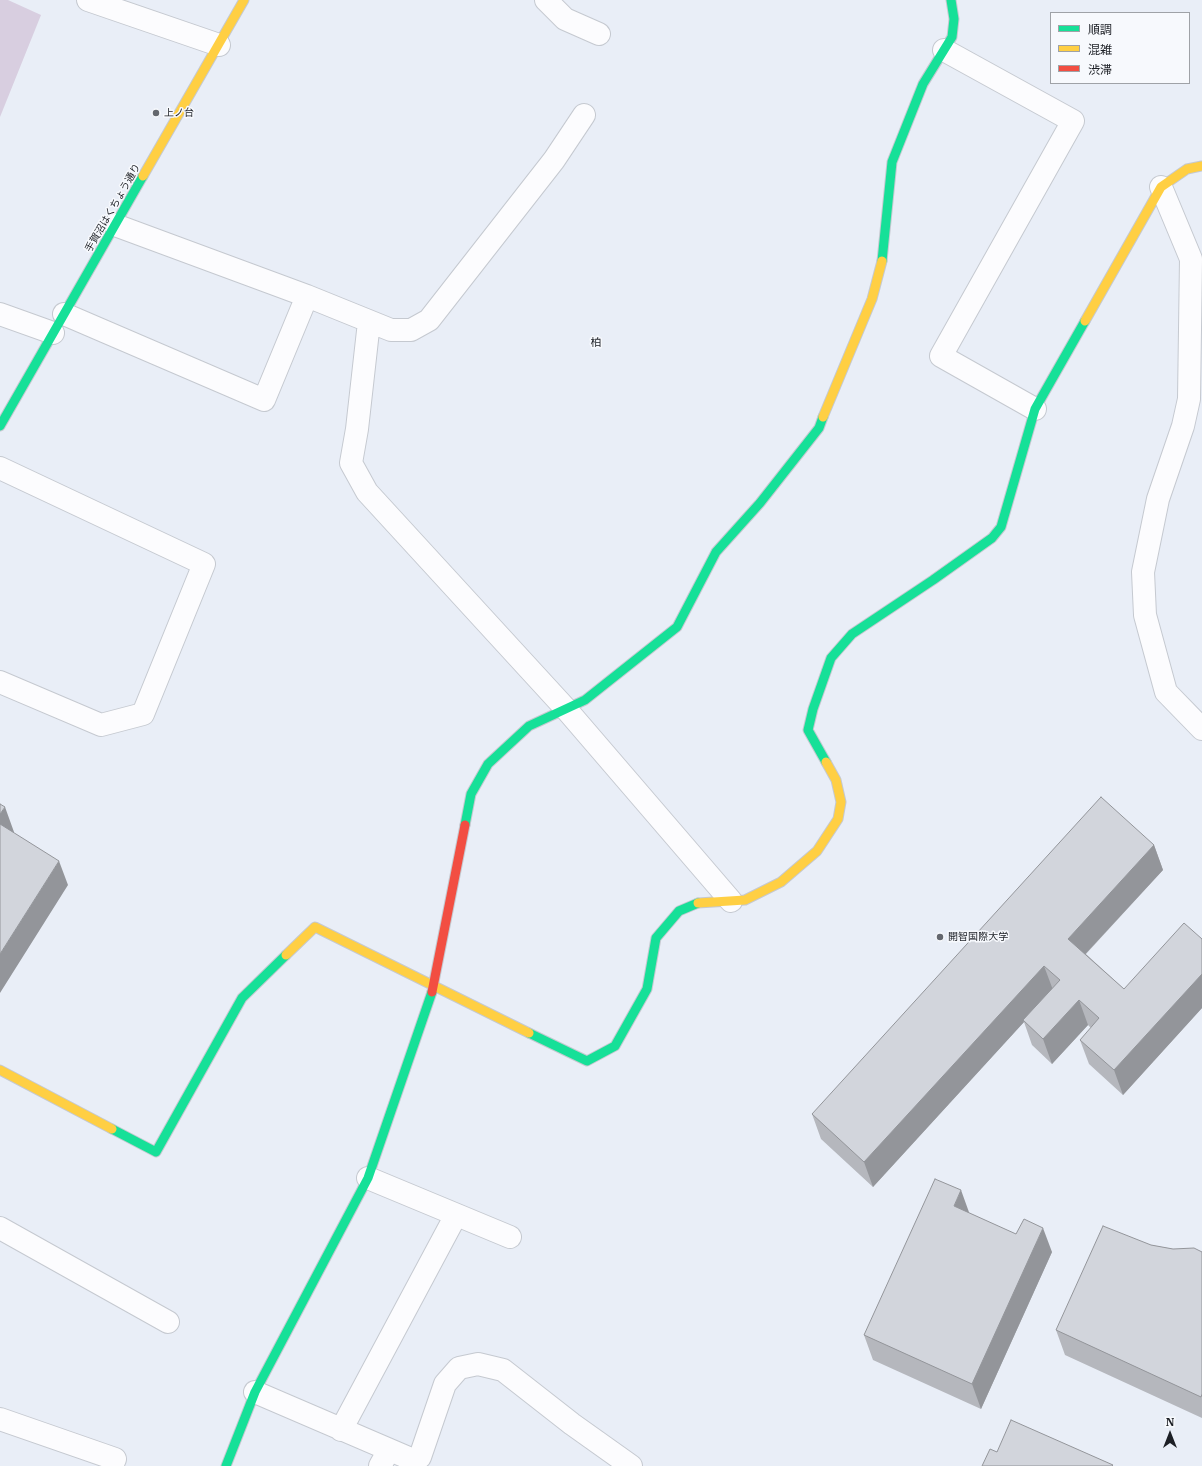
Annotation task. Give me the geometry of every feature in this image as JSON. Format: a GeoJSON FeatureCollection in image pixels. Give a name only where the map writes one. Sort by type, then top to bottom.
{"type":"FeatureCollection","features":[{"type":"Feature","properties":{"kind":"street"},"geometry":{"type":"LineString","coordinates":[[88,0],[219,45]]}},
{"type":"Feature","properties":{"kind":"street","name":"手賀沼はくちょう通り"},"geometry":{"type":"LineString","coordinates":[[0,426],[244,0]]}},
{"type":"Feature","properties":{"kind":"street"},"geometry":{"type":"LineString","coordinates":[[546,0],[565,20],[599,34]]}},
{"type":"Feature","properties":{"kind":"street"},"geometry":{"type":"LineString","coordinates":[[226,1466],[255,1392],[368,1178],[434,987],[471,794],[488,764],[529,726],[584,700],[677,627],[716,552],[760,503],[819,428],[872,299],[883,260],[892,162],[923,84],[952,37],[954,20],[951,0]]}},
{"type":"Feature","properties":{"kind":"street"},"geometry":{"type":"LineString","coordinates":[[944,50],[1073,121],[941,356],[1035,409]]}},
{"type":"Feature","properties":{"kind":"street"},"geometry":{"type":"LineString","coordinates":[[115,225],[307,296],[391,330],[412,330],[429,320],[554,160],[584,115]]}},
{"type":"Feature","properties":{"kind":"street"},"geometry":{"type":"LineString","coordinates":[[0,1070],[156,1152],[242,998],[315,927],[434,987],[587,1061],[615,1046],[647,989],[656,938],[679,911],[698,903],[745,900],[782,882],[817,851],[838,819],[841,802],[836,780],[808,730],[813,709],[831,658],[852,634],[933,580],[992,538],[1001,527],[1035,409],[1161,188],[1187,169],[1202,166]]}},
{"type":"Feature","properties":{"kind":"street"},"geometry":{"type":"LineString","coordinates":[[1161,188],[1190,260],[1188,399],[1193,426],[1158,500],[1144,572],[1146,615],[1166,692],[1202,729]]}},
{"type":"Feature","properties":{"kind":"street"},"geometry":{"type":"LineString","coordinates":[[64,314],[264,400],[307,296]]}},
{"type":"Feature","properties":{"kind":"street"},"geometry":{"type":"LineString","coordinates":[[0,314],[53,333]]}},
{"type":"Feature","properties":{"kind":"street"},"geometry":{"type":"LineString","coordinates":[[369,322],[357,429],[351,463],[367,492],[566,709],[731,901]]}},
{"type":"Feature","properties":{"kind":"street"},"geometry":{"type":"LineString","coordinates":[[0,468],[204,564],[143,714],[101,725],[0,682]]}},
{"type":"Feature","properties":{"kind":"street"},"geometry":{"type":"LineString","coordinates":[[368,1178],[510,1237]]}},
{"type":"Feature","properties":{"kind":"street"},"geometry":{"type":"LineString","coordinates":[[341,1430],[456,1215]]}},
{"type":"Feature","properties":{"kind":"street"},"geometry":{"type":"LineString","coordinates":[[0,1228],[168,1322]]}},
{"type":"Feature","properties":{"kind":"street"},"geometry":{"type":"LineString","coordinates":[[255,1392],[341,1430],[384,1458],[412,1459],[420,1456],[445,1384],[458,1368],[478,1364],[503,1370],[572,1424],[631,1466]]}},
{"type":"Feature","properties":{"kind":"street"},"geometry":{"type":"LineString","coordinates":[[0,1419],[115,1459],[112,1466]]}},
{"type":"Feature","properties":{"kind":"shaded area"},"geometry":{"type":"Polygon","coordinates":[[[0,0],[8,0],[41,15],[0,117],[0,0]]]}},
{"type":"Feature","properties":{"kind":"building"},"geometry":{"type":"Polygon","coordinates":[[[1101,797],[1154,845],[1068,939],[1124,989],[1184,923],[1202,939],[1202,974],[1114,1070],[1080,1040],[1099,1018],[1079,1000],[1043,1039],[1023,1020],[1060,980],[1044,966],[864,1162],[812,1114],[1101,797]]]}},
{"type":"Feature","properties":{"kind":"building"},"geometry":{"type":"Polygon","coordinates":[[[0,804],[5,807],[0,814],[0,804]]]}},
{"type":"Feature","properties":{"kind":"building"},"geometry":{"type":"Polygon","coordinates":[[[0,824],[59,861],[0,954],[0,824]]]}},
{"type":"Feature","properties":{"kind":"building"},"geometry":{"type":"Polygon","coordinates":[[[935,1179],[961,1190],[954,1206],[1016,1234],[1024,1219],[1043,1228],[972,1384],[864,1335],[935,1179]]]}},
{"type":"Feature","properties":{"kind":"building"},"geometry":{"type":"Polygon","coordinates":[[[1103,1226],[1151,1245],[1173,1249],[1194,1248],[1202,1252],[1201,1397],[1056,1330],[1103,1226]]]}},
{"type":"Feature","properties":{"kind":"building"},"geometry":{"type":"Polygon","coordinates":[[[1011,1420],[1113,1465],[982,1466],[990,1449],[997,1452],[1011,1420]]]}},
{"type":"Feature","properties":{"kind":"traffic: fast"},"geometry":{"type":"LineString","coordinates":[[882,261],[892,162],[923,84],[952,37],[954,19],[951,0]]}},
{"type":"Feature","properties":{"kind":"traffic: fast"},"geometry":{"type":"LineString","coordinates":[[0,426],[143,176]]}},
{"type":"Feature","properties":{"kind":"traffic: fast"},"geometry":{"type":"LineString","coordinates":[[826,762],[808,730],[813,709],[831,658],[852,634],[933,580],[992,538],[1001,527],[1035,409],[1085,321]]}},
{"type":"Feature","properties":{"kind":"traffic: fast"},"geometry":{"type":"LineString","coordinates":[[465,825],[471,794],[488,764],[529,726],[585,700],[677,627],[716,552],[760,503],[819,428],[823,417]]}},
{"type":"Feature","properties":{"kind":"traffic: fast"},"geometry":{"type":"LineString","coordinates":[[529,1033],[587,1061],[615,1046],[647,989],[656,938],[679,911],[698,903]]}},
{"type":"Feature","properties":{"kind":"traffic: fast"},"geometry":{"type":"LineString","coordinates":[[112,1129],[156,1152],[242,998],[286,955]]}},
{"type":"Feature","properties":{"kind":"traffic: fast"},"geometry":{"type":"LineString","coordinates":[[226,1466],[255,1392],[368,1178],[432,992]]}},
{"type":"Feature","properties":{"kind":"traffic: slow"},"geometry":{"type":"LineString","coordinates":[[143,176],[244,0]]}},
{"type":"Feature","properties":{"kind":"traffic: slow"},"geometry":{"type":"LineString","coordinates":[[1085,321],[1161,187],[1187,169],[1202,166]]}},
{"type":"Feature","properties":{"kind":"traffic: slow"},"geometry":{"type":"LineString","coordinates":[[823,417],[872,299],[882,261]]}},
{"type":"Feature","properties":{"kind":"traffic: slow"},"geometry":{"type":"LineString","coordinates":[[698,903],[745,900],[781,882],[817,851],[838,819],[841,802],[836,780],[826,762]]}},
{"type":"Feature","properties":{"kind":"traffic: slow"},"geometry":{"type":"LineString","coordinates":[[286,955],[315,927],[529,1033]]}},
{"type":"Feature","properties":{"kind":"traffic: slow"},"geometry":{"type":"LineString","coordinates":[[0,1070],[112,1129]]}},
{"type":"Feature","properties":{"kind":"traffic: jam"},"geometry":{"type":"LineString","coordinates":[[432,992],[465,825]]}},
{"type":"Feature","properties":{"kind":"place","name":"上ノ台"},"geometry":{"type":"Point","coordinates":[156,113]}},
{"type":"Feature","properties":{"kind":"place","name":"開智国際大学"},"geometry":{"type":"Point","coordinates":[940,937]}},
{"type":"Feature","properties":{"kind":"district","name":"柏"},"geometry":{"type":"Point","coordinates":[596,343]}}]}
